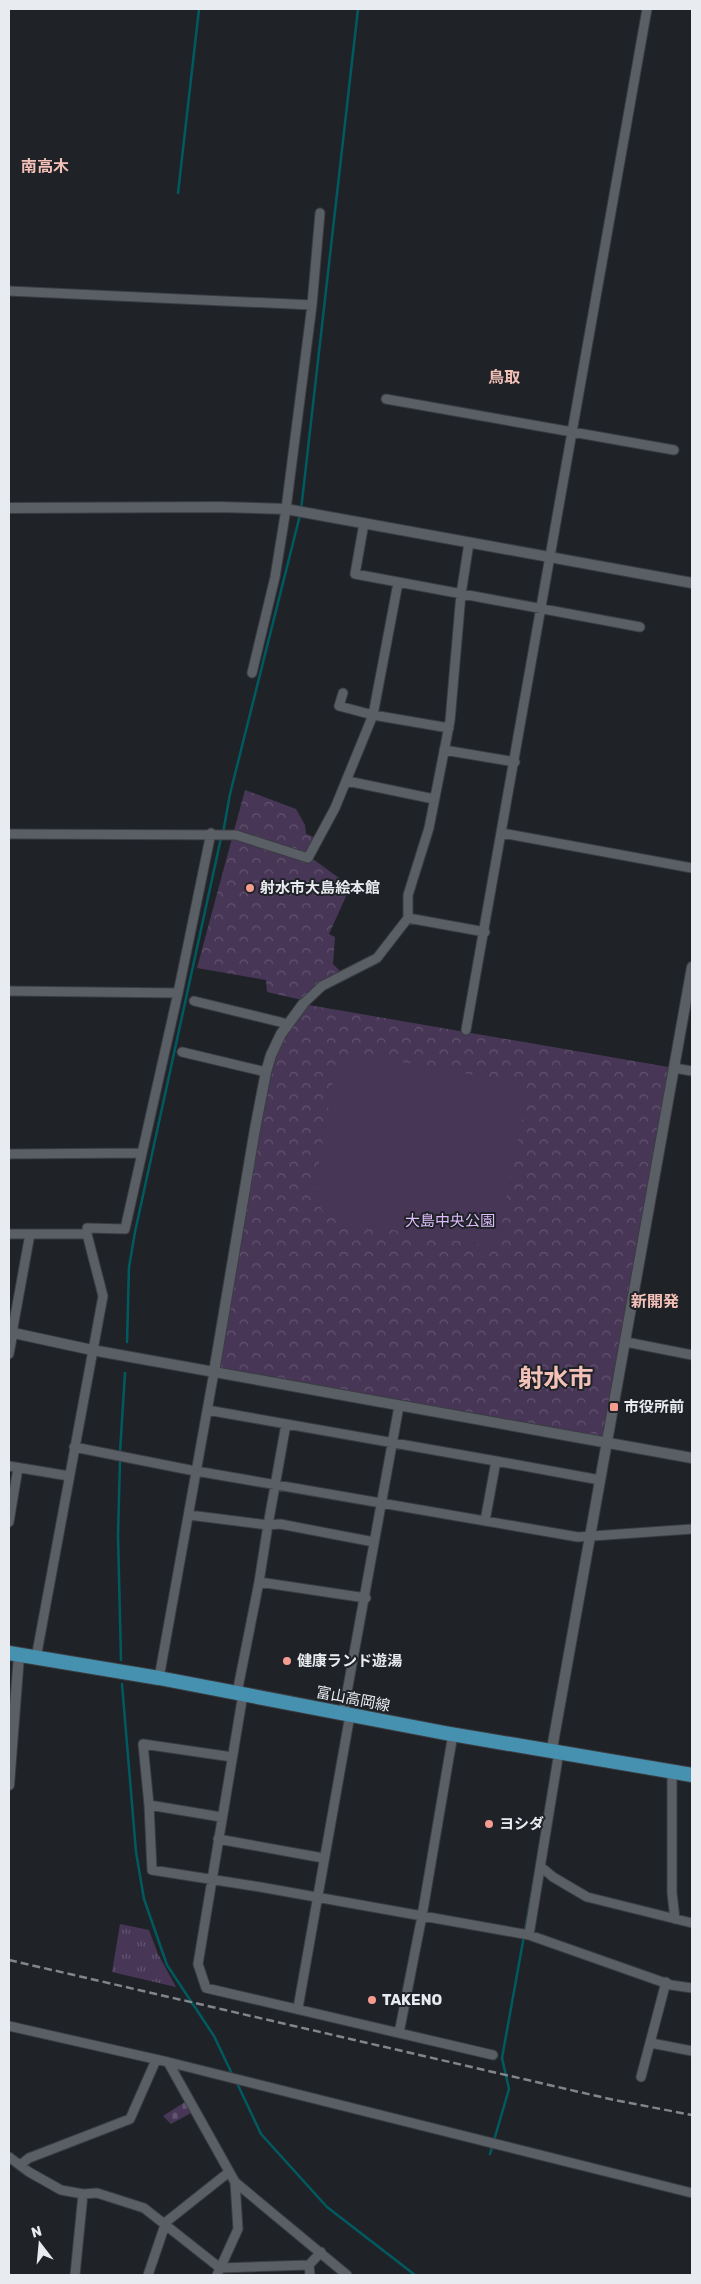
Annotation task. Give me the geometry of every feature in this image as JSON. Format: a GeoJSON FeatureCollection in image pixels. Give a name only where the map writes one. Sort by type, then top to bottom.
{"type":"FeatureCollection","features":[{"type":"Feature","properties":{"kind":"main road","name":"富山高岡線"},"geometry":{"type":"LineString","coordinates":[[14,1654],[159,1678],[453,1734],[692,1775]]}},
{"type":"Feature","properties":{"kind":"street"},"geometry":{"type":"LineString","coordinates":[[466,1030],[485,932],[550,556],[574,432],[647,9]]}},
{"type":"Feature","properties":{"kind":"street"},"geometry":{"type":"LineString","coordinates":[[252,673],[275,577],[286,509],[312,305],[320,213]]}},
{"type":"Feature","properties":{"kind":"street"},"geometry":{"type":"LineString","coordinates":[[9,291],[312,305]]}},
{"type":"Feature","properties":{"kind":"street"},"geometry":{"type":"LineString","coordinates":[[386,399],[674,450]]}},
{"type":"Feature","properties":{"kind":"street"},"geometry":{"type":"LineString","coordinates":[[9,508],[219,507],[286,509],[692,583]]}},
{"type":"Feature","properties":{"kind":"street"},"geometry":{"type":"LineString","coordinates":[[364,523],[355,574],[640,627]]}},
{"type":"Feature","properties":{"kind":"street"},"geometry":{"type":"LineString","coordinates":[[159,1678],[266,1072],[271,1055],[288,1024],[303,1004],[322,986],[377,958],[408,918],[408,895],[429,828],[449,728],[461,594],[469,543]]}},
{"type":"Feature","properties":{"kind":"street"},"geometry":{"type":"LineString","coordinates":[[9,834],[211,833],[236,835],[308,858],[347,782],[372,715],[398,583]]}},
{"type":"Feature","properties":{"kind":"street"},"geometry":{"type":"LineString","coordinates":[[343,693],[339,706],[372,715],[449,728]]}},
{"type":"Feature","properties":{"kind":"street"},"geometry":{"type":"LineString","coordinates":[[444,750],[515,762]]}},
{"type":"Feature","properties":{"kind":"street"},"geometry":{"type":"LineString","coordinates":[[347,782],[434,799]]}},
{"type":"Feature","properties":{"kind":"street"},"geometry":{"type":"LineString","coordinates":[[87,1228],[124,1229],[178,993],[211,833]]}},
{"type":"Feature","properties":{"kind":"street"},"geometry":{"type":"LineString","coordinates":[[502,833],[692,868]]}},
{"type":"Feature","properties":{"kind":"street"},"geometry":{"type":"LineString","coordinates":[[408,918],[485,932]]}},
{"type":"Feature","properties":{"kind":"street"},"geometry":{"type":"LineString","coordinates":[[528,1935],[558,1758],[554,1752],[553,1743],[692,967]]}},
{"type":"Feature","properties":{"kind":"street"},"geometry":{"type":"LineString","coordinates":[[9,991],[178,993]]}},
{"type":"Feature","properties":{"kind":"street"},"geometry":{"type":"LineString","coordinates":[[194,1001],[288,1024]]}},
{"type":"Feature","properties":{"kind":"street"},"geometry":{"type":"LineString","coordinates":[[182,1052],[266,1072]]}},
{"type":"Feature","properties":{"kind":"street"},"geometry":{"type":"LineString","coordinates":[[674,1068],[692,1071]]}},
{"type":"Feature","properties":{"kind":"street"},"geometry":{"type":"LineString","coordinates":[[9,1154],[141,1153]]}},
{"type":"Feature","properties":{"kind":"street"},"geometry":{"type":"LineString","coordinates":[[9,1234],[87,1234],[102,1296],[36,1658]]}},
{"type":"Feature","properties":{"kind":"street"},"geometry":{"type":"LineString","coordinates":[[9,1354],[11,1333],[30,1234]]}},
{"type":"Feature","properties":{"kind":"street"},"geometry":{"type":"LineString","coordinates":[[11,1333],[92,1350],[692,1458]]}},
{"type":"Feature","properties":{"kind":"street"},"geometry":{"type":"LineString","coordinates":[[626,1342],[692,1354]]}},
{"type":"Feature","properties":{"kind":"street"},"geometry":{"type":"LineString","coordinates":[[298,2008],[318,1897],[374,1542],[399,1406]]}},
{"type":"Feature","properties":{"kind":"street"},"geometry":{"type":"LineString","coordinates":[[207,1410],[600,1480]]}},
{"type":"Feature","properties":{"kind":"street"},"geometry":{"type":"LineString","coordinates":[[286,1424],[240,1693],[232,1758],[198,1964],[206,1988],[493,2055]]}},
{"type":"Feature","properties":{"kind":"street"},"geometry":{"type":"LineString","coordinates":[[74,1447],[578,1537],[692,1530]]}},
{"type":"Feature","properties":{"kind":"street"},"geometry":{"type":"LineString","coordinates":[[485,1521],[496,1461]]}},
{"type":"Feature","properties":{"kind":"street"},"geometry":{"type":"LineString","coordinates":[[9,1522],[14,1467],[68,1476]]}},
{"type":"Feature","properties":{"kind":"street"},"geometry":{"type":"LineString","coordinates":[[189,1515],[268,1525],[280,1524],[374,1542]]}},
{"type":"Feature","properties":{"kind":"street"},"geometry":{"type":"LineString","coordinates":[[259,1582],[366,1598]]}},
{"type":"Feature","properties":{"kind":"street"},"geometry":{"type":"LineString","coordinates":[[9,1785],[14,1654]]}},
{"type":"Feature","properties":{"kind":"street"},"geometry":{"type":"LineString","coordinates":[[399,2033],[422,1916],[453,1734]]}},
{"type":"Feature","properties":{"kind":"street"},"geometry":{"type":"LineString","coordinates":[[232,1758],[143,1744],[150,1805],[152,1870],[211,1878],[528,1935],[666,1982],[692,1988]]}},
{"type":"Feature","properties":{"kind":"street"},"geometry":{"type":"LineString","coordinates":[[672,1771],[672,1893],[675,1918]]}},
{"type":"Feature","properties":{"kind":"street"},"geometry":{"type":"LineString","coordinates":[[150,1805],[222,1817]]}},
{"type":"Feature","properties":{"kind":"street"},"geometry":{"type":"LineString","coordinates":[[218,1839],[323,1858]]}},
{"type":"Feature","properties":{"kind":"street"},"geometry":{"type":"LineString","coordinates":[[541,1867],[553,1877],[586,1897],[692,1923]]}},
{"type":"Feature","properties":{"kind":"street"},"geometry":{"type":"LineString","coordinates":[[641,2077],[666,1982]]}},
{"type":"Feature","properties":{"kind":"street"},"geometry":{"type":"LineString","coordinates":[[9,2026],[168,2062],[692,2193]]}},
{"type":"Feature","properties":{"kind":"street"},"geometry":{"type":"LineString","coordinates":[[650,2043],[692,2051]]}},
{"type":"Feature","properties":{"kind":"street"},"geometry":{"type":"LineString","coordinates":[[20,2166],[29,2158],[130,2119],[156,2060]]}},
{"type":"Feature","properties":{"kind":"street"},"geometry":{"type":"LineString","coordinates":[[168,2062],[235,2182],[347,2275]]}},
{"type":"Feature","properties":{"kind":"street"},"geometry":{"type":"LineString","coordinates":[[9,2157],[20,2166],[61,2190],[83,2194],[97,2193],[118,2198],[144,2208],[165,2223],[219,2272],[309,2265],[321,2252]]}},
{"type":"Feature","properties":{"kind":"street"},"geometry":{"type":"LineString","coordinates":[[148,2275],[165,2223],[229,2172]]}},
{"type":"Feature","properties":{"kind":"street"},"geometry":{"type":"LineString","coordinates":[[219,2272],[238,2229],[235,2182]]}},
{"type":"Feature","properties":{"kind":"street"},"geometry":{"type":"LineString","coordinates":[[75,2275],[83,2194]]}},
{"type":"Feature","properties":{"kind":"street"},"geometry":{"type":"LineString","coordinates":[[309,2265],[310,2275]]}},
{"type":"Feature","properties":{"kind":"green space"},"geometry":{"type":"Polygon","coordinates":[[[245,790],[296,809],[305,825],[306,834],[314,837],[306,854],[339,878],[347,894],[329,934],[335,937],[333,964],[340,971],[318,985],[302,1000],[267,992],[266,980],[197,968],[245,790]]]}},
{"type":"Feature","properties":{"kind":"green space","name":"大島中央公園"},"geometry":{"type":"Polygon","coordinates":[[[303,1004],[674,1068],[607,1442],[215,1371],[272,1055],[303,1004]]]}},
{"type":"Feature","properties":{"kind":"green space"},"geometry":{"type":"Polygon","coordinates":[[[351,1053],[518,1083],[526,1101],[497,1241],[488,1246],[340,1221],[322,1210],[314,1193],[336,1062],[351,1053]]]}},
{"type":"Feature","properties":{"kind":"green space"},"geometry":{"type":"Polygon","coordinates":[[[120,1924],[149,1930],[158,1954],[176,1987],[112,1972],[120,1924]]]}},
{"type":"Feature","properties":{"kind":"green space"},"geometry":{"type":"Polygon","coordinates":[[[185,2102],[191,2113],[171,2124],[163,2116],[185,2102]]]}},
{"type":"Feature","properties":{"kind":"waterway"},"geometry":{"type":"LineString","coordinates":[[178,193],[199,9]]}},
{"type":"Feature","properties":{"kind":"waterway"},"geometry":{"type":"LineString","coordinates":[[301,510],[358,9]]}},
{"type":"Feature","properties":{"kind":"waterway"},"geometry":{"type":"LineString","coordinates":[[223,833],[230,794],[300,515]]}},
{"type":"Feature","properties":{"kind":"waterway"},"geometry":{"type":"LineString","coordinates":[[127,1342],[129,1267],[135,1232],[221,838]]}},
{"type":"Feature","properties":{"kind":"waterway"},"geometry":{"type":"LineString","coordinates":[[120,1452],[125,1373]]}},
{"type":"Feature","properties":{"kind":"waterway"},"geometry":{"type":"LineString","coordinates":[[120,1461],[118,1535],[121,1660]]}},
{"type":"Feature","properties":{"kind":"waterway"},"geometry":{"type":"LineString","coordinates":[[122,1684],[136,1852],[144,1899],[167,1965],[214,2036],[233,2076]]}},
{"type":"Feature","properties":{"kind":"waterway"},"geometry":{"type":"LineString","coordinates":[[490,2154],[509,2089],[502,2058],[533,1886]]}},
{"type":"Feature","properties":{"kind":"waterway"},"geometry":{"type":"LineString","coordinates":[[236,2081],[261,2134],[327,2207],[415,2275]]}},
{"type":"Feature","properties":{"kind":"railway"},"geometry":{"type":"LineString","coordinates":[[9,1960],[614,2100],[692,2115]]}},
{"type":"Feature","properties":{"kind":"place","name":"射水市大島絵本館"},"geometry":{"type":"Point","coordinates":[250,888]}},
{"type":"Feature","properties":{"kind":"place","name":"市役所前"},"geometry":{"type":"Point","coordinates":[614,1407]}},
{"type":"Feature","properties":{"kind":"place","name":"健康ランド遊湯"},"geometry":{"type":"Point","coordinates":[287,1661]}},
{"type":"Feature","properties":{"kind":"place","name":"ヨシダ"},"geometry":{"type":"Point","coordinates":[489,1824]}},
{"type":"Feature","properties":{"kind":"place","name":"TAKENO"},"geometry":{"type":"Point","coordinates":[372,2000]}},
{"type":"Feature","properties":{"kind":"district","name":"南高木"},"geometry":{"type":"Point","coordinates":[45,166]}},
{"type":"Feature","properties":{"kind":"district","name":"鳥取"},"geometry":{"type":"Point","coordinates":[504,377]}},
{"type":"Feature","properties":{"kind":"district","name":"新開発"},"geometry":{"type":"Point","coordinates":[655,1301]}},
{"type":"Feature","properties":{"kind":"district","name":"射水市"},"geometry":{"type":"Point","coordinates":[556,1378]}}]}
